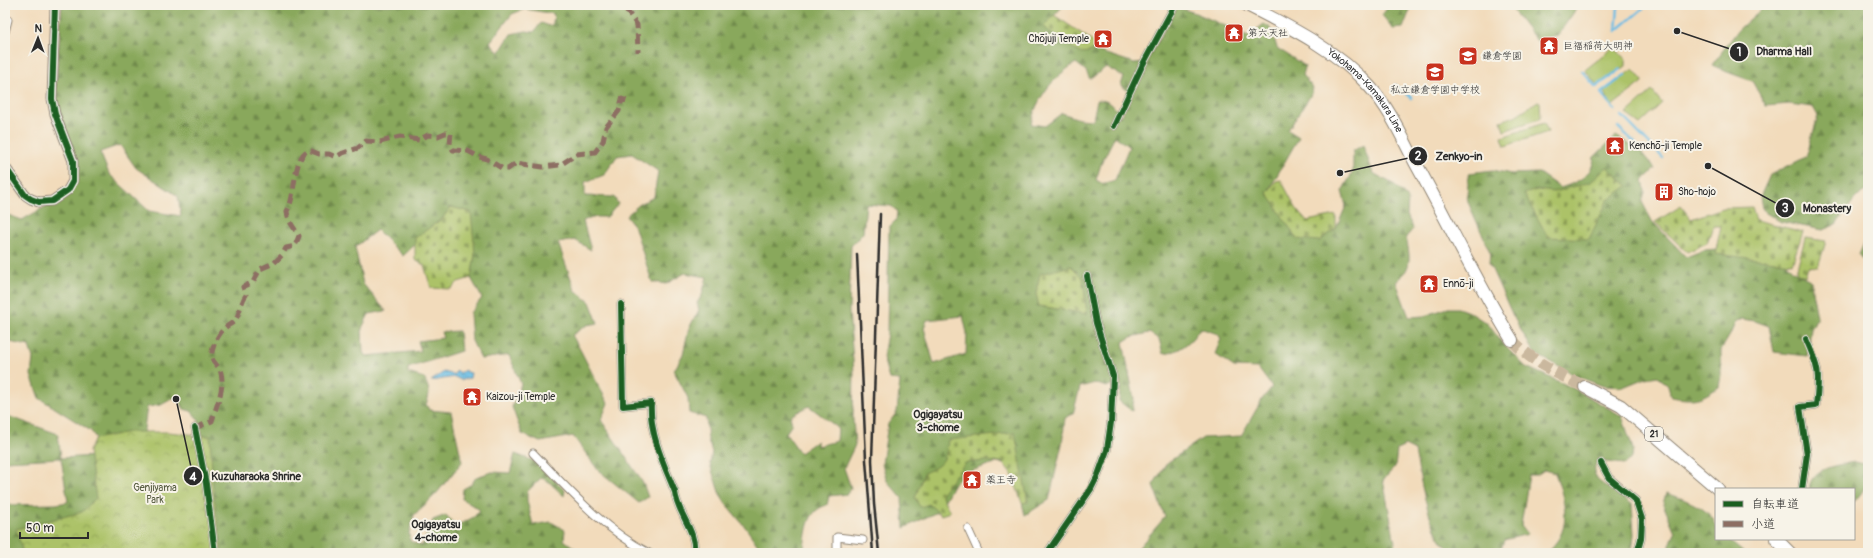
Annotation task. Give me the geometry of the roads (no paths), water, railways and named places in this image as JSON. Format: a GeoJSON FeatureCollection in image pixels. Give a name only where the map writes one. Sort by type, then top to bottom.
{"type":"FeatureCollection","features":[{"type":"Feature","properties":{"kind":"main road","name":"Yokohama-Kamakura Line"},"geometry":{"type":"LineString","coordinates":[[1247,5],[1289,28],[1335,57],[1370,87],[1393,120],[1491,306],[1512,340]]}},
{"type":"Feature","properties":{"kind":"main road","name":"21"},"geometry":{"type":"LineString","coordinates":[[1585,388],[1621,406],[1717,488]]}},
{"type":"Feature","properties":{"kind":"main road"},"geometry":{"type":"LineString","coordinates":[[1778,540],[1790,553]]}},
{"type":"Feature","properties":{"kind":"street"},"geometry":{"type":"LineString","coordinates":[[5,167],[25,195],[39,202],[52,201],[61,196],[68,190],[72,181],[73,161],[55,114],[52,99],[54,5]]}},
{"type":"Feature","properties":{"kind":"street"},"geometry":{"type":"LineString","coordinates":[[1114,126],[1142,66],[1175,5]]}},
{"type":"Feature","properties":{"kind":"street"},"geometry":{"type":"LineString","coordinates":[[5,32],[8,20]]}},
{"type":"Feature","properties":{"kind":"street"},"geometry":{"type":"LineString","coordinates":[[1047,553],[1091,489],[1108,450],[1113,407],[1113,376],[1096,323],[1087,276]]}},
{"type":"Feature","properties":{"kind":"street"},"geometry":{"type":"LineString","coordinates":[[621,304],[623,406],[651,403],[654,433],[675,492],[676,499],[690,530],[695,547],[694,553]]}},
{"type":"Feature","properties":{"kind":"street"},"geometry":{"type":"LineString","coordinates":[[1802,488],[1807,454],[1800,407],[1816,405],[1819,377],[1816,360],[1806,339]]}},
{"type":"Feature","properties":{"kind":"street"},"geometry":{"type":"LineString","coordinates":[[196,428],[206,484],[215,553]]}},
{"type":"Feature","properties":{"kind":"street"},"geometry":{"type":"LineString","coordinates":[[533,452],[596,516],[616,533],[649,553]]}},
{"type":"Feature","properties":{"kind":"street"},"geometry":{"type":"LineString","coordinates":[[1601,463],[1609,478],[1636,502],[1642,519],[1637,553]]}},
{"type":"Feature","properties":{"kind":"street"},"geometry":{"type":"LineString","coordinates":[[968,529],[980,553]]}},
{"type":"Feature","properties":{"kind":"street"},"geometry":{"type":"LineString","coordinates":[[837,553],[837,537],[863,540]]}},
{"type":"Feature","properties":{"kind":"water"},"geometry":{"type":"Polygon","coordinates":[[[457,370],[460,373],[465,370],[466,372],[471,373],[470,378],[461,380],[455,377],[431,381],[444,372],[454,375],[457,370]]]}},
{"type":"Feature","properties":{"kind":"waterway"},"geometry":{"type":"LineString","coordinates":[[1616,31],[1618,7],[1621,5]]}},
{"type":"Feature","properties":{"kind":"waterway"},"geometry":{"type":"LineString","coordinates":[[1616,31],[1647,5]]}},
{"type":"Feature","properties":{"kind":"waterway"},"geometry":{"type":"LineString","coordinates":[[1582,71],[1596,87],[1621,69]]}},
{"type":"Feature","properties":{"kind":"waterway"},"geometry":{"type":"LineString","coordinates":[[1615,110],[1601,93],[1625,75]]}},
{"type":"Feature","properties":{"kind":"waterway"},"geometry":{"type":"LineString","coordinates":[[1395,85],[1412,98]]}},
{"type":"Feature","properties":{"kind":"waterway"},"geometry":{"type":"LineString","coordinates":[[1622,116],[1663,158]]}},
{"type":"Feature","properties":{"kind":"waterway"},"geometry":{"type":"LineString","coordinates":[[1618,127],[1635,143]]}},
{"type":"Feature","properties":{"kind":"tunnel"},"geometry":{"type":"LineString","coordinates":[[1512,340],[1537,361],[1585,387]]}},
{"type":"Feature","properties":{"kind":"railway"},"geometry":{"type":"LineString","coordinates":[[879,553],[874,504],[872,460],[880,214]]}},
{"type":"Feature","properties":{"kind":"railway"},"geometry":{"type":"LineString","coordinates":[[857,254],[866,460],[873,553]]}},
{"type":"Feature","properties":{"kind":"place","name":"Dharma Hall"},"geometry":{"type":"Point","coordinates":[1677,31]}},
{"type":"Feature","properties":{"kind":"place","name":"第六天社"},"geometry":{"type":"Point","coordinates":[1234,33]}},
{"type":"Feature","properties":{"kind":"place","name":"Chōjuji Temple"},"geometry":{"type":"Point","coordinates":[1103,39]}},
{"type":"Feature","properties":{"kind":"place","name":"巨福稲荷大明神"},"geometry":{"type":"Point","coordinates":[1549,46]}},
{"type":"Feature","properties":{"kind":"place","name":"鎌倉学園"},"geometry":{"type":"Point","coordinates":[1468,56]}},
{"type":"Feature","properties":{"kind":"place","name":"私立鎌倉学園中学校"},"geometry":{"type":"Point","coordinates":[1435,72]}},
{"type":"Feature","properties":{"kind":"place","name":"Kenchō-ji Temple"},"geometry":{"type":"Point","coordinates":[1615,146]}},
{"type":"Feature","properties":{"kind":"place","name":"Monastery"},"geometry":{"type":"Point","coordinates":[1708,166]}},
{"type":"Feature","properties":{"kind":"place","name":"Zenkyo-in"},"geometry":{"type":"Point","coordinates":[1340,173]}},
{"type":"Feature","properties":{"kind":"place","name":"Sho-hojo"},"geometry":{"type":"Point","coordinates":[1664,192]}},
{"type":"Feature","properties":{"kind":"place","name":"Ennō-ji"},"geometry":{"type":"Point","coordinates":[1429,284]}},
{"type":"Feature","properties":{"kind":"place","name":"Kaizou-ji Temple"},"geometry":{"type":"Point","coordinates":[472,397]}},
{"type":"Feature","properties":{"kind":"place","name":"Kuzuharaoka Shrine"},"geometry":{"type":"Point","coordinates":[176,399]}},
{"type":"Feature","properties":{"kind":"place","name":"薬王寺"},"geometry":{"type":"Point","coordinates":[972,480]}},
{"type":"Feature","properties":{"kind":"district","name":"Ogigayatsu 3-chome"},"geometry":{"type":"Point","coordinates":[938,420]}},
{"type":"Feature","properties":{"kind":"district","name":"Ogigayatsu 4-chome"},"geometry":{"type":"Point","coordinates":[436,530]}},
{"type":"Feature","properties":{"kind":"park label","name":"Genjiyama Park"},"geometry":{"type":"Point","coordinates":[155,494]}}]}
